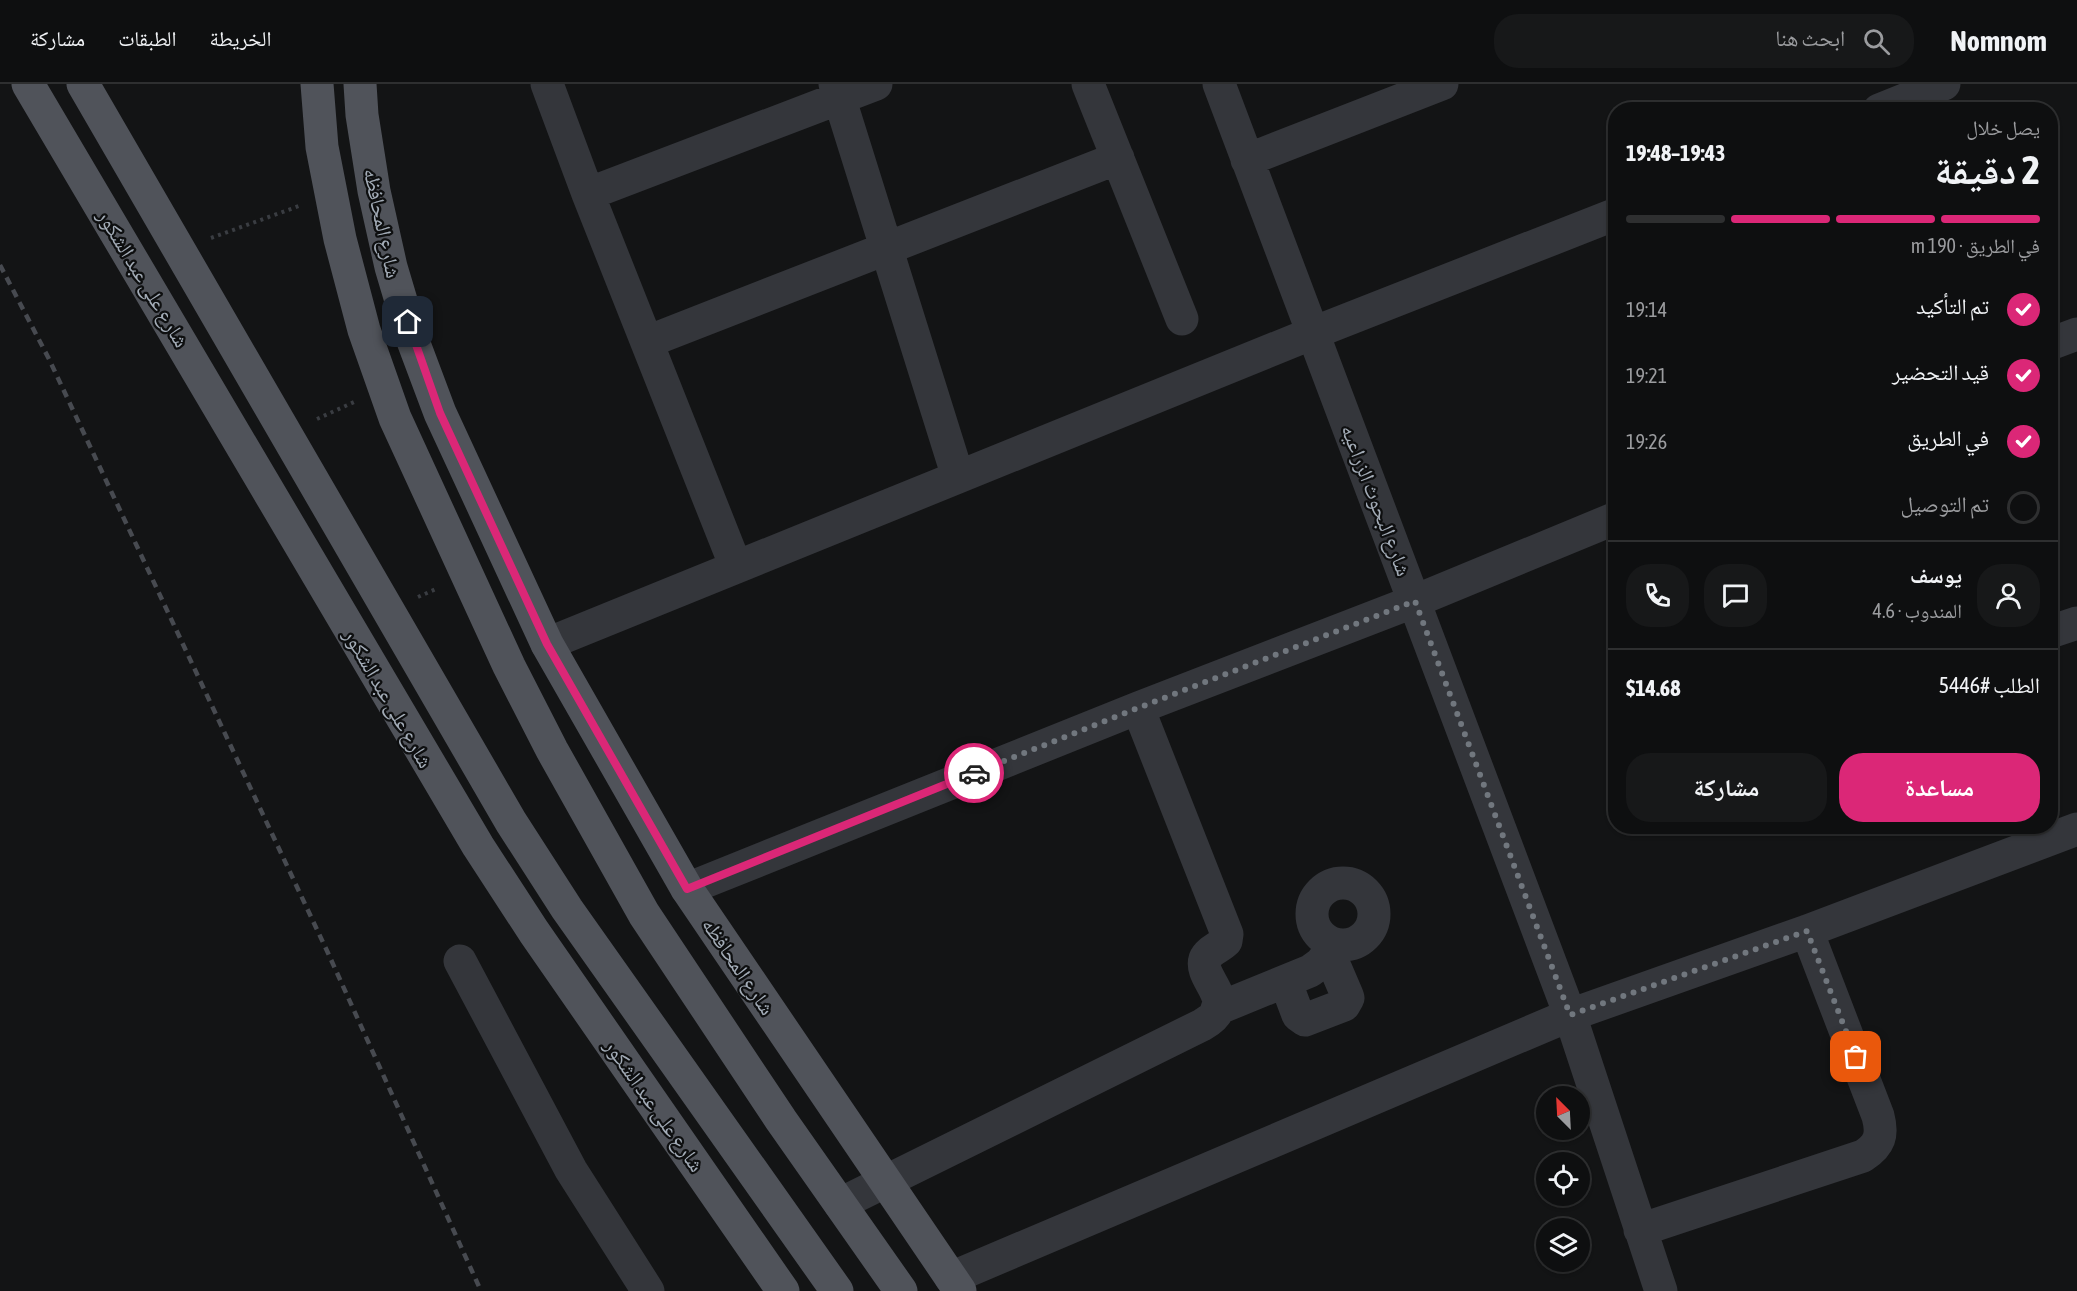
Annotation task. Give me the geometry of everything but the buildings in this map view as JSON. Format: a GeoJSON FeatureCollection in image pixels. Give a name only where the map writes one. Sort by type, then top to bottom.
{"type":"FeatureCollection","features":[{"type":"Feature","properties":{"kind":"main road","name":"شارع على عبد الشكور"},"geometry":{"type":"LineString","coordinates":[[28,84],[478,846],[534,932],[783,1291]]}},
{"type":"Feature","properties":{"kind":"main road","name":"شارع على عبد الشكور"},"geometry":{"type":"LineString","coordinates":[[83,84],[512,822],[567,909],[837,1291]]}},
{"type":"Feature","properties":{"kind":"main road","name":"شارع المحافظه"},"geometry":{"type":"LineString","coordinates":[[317,84],[322,147],[339,239],[364,330],[395,418],[509,666],[552,750],[644,914],[901,1291]]}},
{"type":"Feature","properties":{"kind":"main road","name":"شارع المحافظه"},"geometry":{"type":"LineString","coordinates":[[360,84],[374,191],[391,267],[413,341],[440,413],[547,644],[687,889],[956,1285]]}},
{"type":"Feature","properties":{"kind":"street"},"geometry":{"type":"LineString","coordinates":[[547,84],[588,194],[736,567]]}},
{"type":"Feature","properties":{"kind":"street"},"geometry":{"type":"LineString","coordinates":[[588,194],[837,91],[876,84]]}},
{"type":"Feature","properties":{"kind":"street"},"geometry":{"type":"LineString","coordinates":[[1088,84],[1182,319]]}},
{"type":"Feature","properties":{"kind":"street","name":"شارع البحوث الزراعيه"},"geometry":{"type":"LineString","coordinates":[[1219,84],[1570,1015],[1661,1291]]}},
{"type":"Feature","properties":{"kind":"street"},"geometry":{"type":"LineString","coordinates":[[1247,160],[1442,84]]}},
{"type":"Feature","properties":{"kind":"street"},"geometry":{"type":"LineString","coordinates":[[1899,102],[1944,84]]}},
{"type":"Feature","properties":{"kind":"street"},"geometry":{"type":"LineString","coordinates":[[837,91],[958,477]]}},
{"type":"Feature","properties":{"kind":"street"},"geometry":{"type":"LineString","coordinates":[[646,342],[1118,158]]}},
{"type":"Feature","properties":{"kind":"street"},"geometry":{"type":"LineString","coordinates":[[547,644],[1313,333],[1608,217]]}},
{"type":"Feature","properties":{"kind":"street"},"geometry":{"type":"LineString","coordinates":[[2058,341],[2077,334]]}},
{"type":"Feature","properties":{"kind":"street"},"geometry":{"type":"LineString","coordinates":[[687,889],[1138,708],[1415,601],[1608,521]]}},
{"type":"Feature","properties":{"kind":"street"},"geometry":{"type":"LineString","coordinates":[[2058,629],[2077,622]]}},
{"type":"Feature","properties":{"kind":"street"},"geometry":{"type":"LineString","coordinates":[[840,1204],[1202,1025],[1214,1016],[1218,1009],[1218,993],[1205,969],[1205,960],[1209,953],[1226,941],[1227,934],[1138,708]]}},
{"type":"Feature","properties":{"kind":"street"},"geometry":{"type":"LineString","coordinates":[[956,1285],[1570,1015],[1807,931],[2077,829]]}},
{"type":"Feature","properties":{"kind":"street"},"geometry":{"type":"LineString","coordinates":[[1640,1230],[1863,1156],[1874,1149],[1880,1140],[1881,1128],[1878,1116],[1807,931]]}},
{"type":"Feature","properties":{"kind":"street"},"geometry":{"type":"LineString","coordinates":[[1218,1009],[1310,971],[1332,949],[1348,998],[1344,1005],[1305,1020],[1298,1015],[1286,982]]}},
{"type":"Feature","properties":{"kind":"street"},"geometry":{"type":"LineString","coordinates":[[460,961],[571,1170],[648,1291]]}},
{"type":"Feature","properties":{"kind":"path"},"geometry":{"type":"LineString","coordinates":[[180,249],[331,195]]}},
{"type":"Feature","properties":{"kind":"path"},"geometry":{"type":"LineString","coordinates":[[286,433],[384,388]]}},
{"type":"Feature","properties":{"kind":"path"},"geometry":{"type":"LineString","coordinates":[[389,611],[466,574]]}},
{"type":"Feature","properties":{"kind":"railway"},"geometry":{"type":"LineString","coordinates":[[0,265],[49,359],[328,953],[481,1291]]}},
{"type":"Feature","properties":{"kind":"way so far"},"geometry":{"type":"LineString","coordinates":[[974,773],[1415,601],[1570,1015],[1807,931],[1856,1057]]}},
{"type":"Feature","properties":{"kind":"route"},"geometry":{"type":"LineString","coordinates":[[408,322],[440,413],[547,644],[687,889],[974,773]]}}]}
